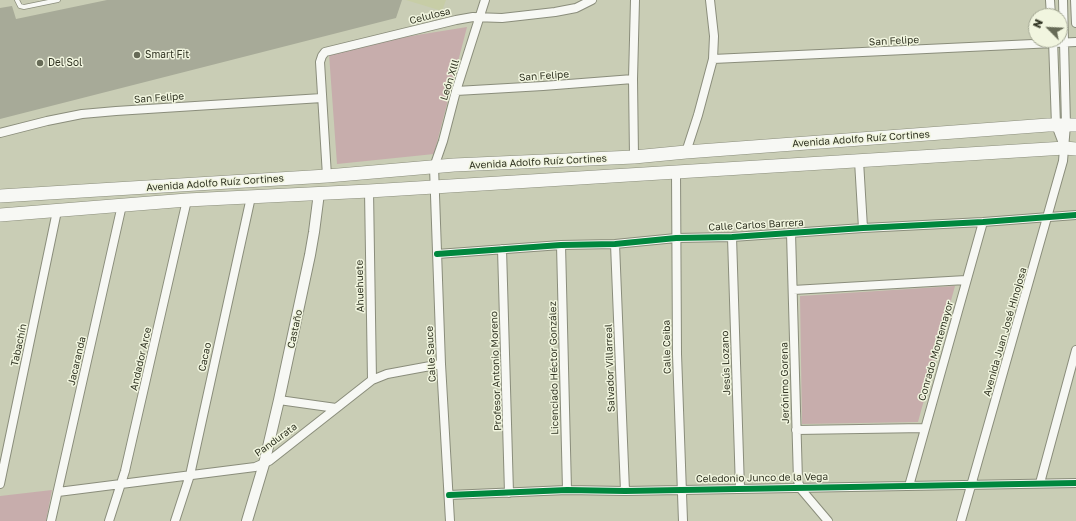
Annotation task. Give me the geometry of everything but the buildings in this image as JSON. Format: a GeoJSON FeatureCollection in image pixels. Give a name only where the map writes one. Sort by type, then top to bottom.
{"type":"FeatureCollection","features":[{"type":"Feature","properties":{"kind":"main road","name":"Avenida Adolfo Ruíz Cortines"},"geometry":{"type":"LineString","coordinates":[[0,196],[327,176],[434,167],[634,157],[1069,125]]}},
{"type":"Feature","properties":{"kind":"main road","name":"Avenida Adolfo Ruíz Cortines"},"geometry":{"type":"LineString","coordinates":[[0,215],[187,200],[368,191],[1070,149]]}},
{"type":"Feature","properties":{"kind":"street","name":"León Xlll"},"geometry":{"type":"LineString","coordinates":[[434,186],[434,167],[485,0]]}},
{"type":"Feature","properties":{"kind":"street","name":"Celulosa"},"geometry":{"type":"LineString","coordinates":[[322,98],[320,62],[322,56],[328,51],[456,20],[512,17],[555,12],[576,8],[592,0]]}},
{"type":"Feature","properties":{"kind":"street"},"geometry":{"type":"LineString","coordinates":[[634,157],[633,80],[635,0]]}},
{"type":"Feature","properties":{"kind":"street"},"geometry":{"type":"LineString","coordinates":[[686,152],[698,115],[713,59],[714,36],[710,0]]}},
{"type":"Feature","properties":{"kind":"street"},"geometry":{"type":"LineString","coordinates":[[1075,0],[1076,23]]}},
{"type":"Feature","properties":{"kind":"street","name":"San Felipe"},"geometry":{"type":"LineString","coordinates":[[713,59],[1028,43]]}},
{"type":"Feature","properties":{"kind":"street","name":"Avenida Juan José Hinojosa"},"geometry":{"type":"LineString","coordinates":[[1054,48],[1069,125]]}},
{"type":"Feature","properties":{"kind":"street","name":"Avenida Juan José Hinojosa"},"geometry":{"type":"LineString","coordinates":[[961,521],[1063,161],[1070,149],[1064,48]]}},
{"type":"Feature","properties":{"kind":"street","name":"San Felipe"},"geometry":{"type":"LineString","coordinates":[[456,91],[633,80]]}},
{"type":"Feature","properties":{"kind":"street"},"geometry":{"type":"LineString","coordinates":[[322,98],[327,176]]}},
{"type":"Feature","properties":{"kind":"street","name":"San Felipe"},"geometry":{"type":"LineString","coordinates":[[0,133],[82,114],[322,98]]}},
{"type":"Feature","properties":{"kind":"street"},"geometry":{"type":"LineString","coordinates":[[858,161],[863,228]]}},
{"type":"Feature","properties":{"kind":"street","name":"Calle Ceiba"},"geometry":{"type":"LineString","coordinates":[[676,172],[677,354],[683,521]]}},
{"type":"Feature","properties":{"kind":"street","name":"Calle Sauce"},"geometry":{"type":"LineString","coordinates":[[434,186],[441,364],[450,521]]}},
{"type":"Feature","properties":{"kind":"street","name":"Ahuehuete"},"geometry":{"type":"LineString","coordinates":[[368,191],[372,380]]}},
{"type":"Feature","properties":{"kind":"street","name":"Castaño"},"geometry":{"type":"LineString","coordinates":[[247,521],[264,464],[279,400],[310,255],[319,193]]}},
{"type":"Feature","properties":{"kind":"street","name":"Cacao"},"geometry":{"type":"LineString","coordinates":[[175,521],[190,475],[251,197]]}},
{"type":"Feature","properties":{"kind":"street","name":"Andador Arce"},"geometry":{"type":"LineString","coordinates":[[109,521],[122,484],[187,200]]}},
{"type":"Feature","properties":{"kind":"street","name":"Jacaranda"},"geometry":{"type":"LineString","coordinates":[[51,521],[122,205]]}},
{"type":"Feature","properties":{"kind":"street","name":"Tabachín"},"geometry":{"type":"LineString","coordinates":[[0,484],[57,211]]}},
{"type":"Feature","properties":{"kind":"street","name":"Calle Carlos Barrera"},"geometry":{"type":"LineString","coordinates":[[437,254],[561,245],[615,244],[676,238],[732,237],[1076,215]]}},
{"type":"Feature","properties":{"kind":"street","name":"Conrado Montemayor"},"geometry":{"type":"LineString","coordinates":[[909,486],[983,222]]}},
{"type":"Feature","properties":{"kind":"street","name":"Jerónimo Gorena"},"geometry":{"type":"LineString","coordinates":[[791,233],[797,474],[800,488]]}},
{"type":"Feature","properties":{"kind":"street","name":"Jesús Lozano"},"geometry":{"type":"LineString","coordinates":[[732,237],[740,489]]}},
{"type":"Feature","properties":{"kind":"street","name":"Salvador Villarreal"},"geometry":{"type":"LineString","coordinates":[[615,244],[625,491]]}},
{"type":"Feature","properties":{"kind":"street","name":"Licenciado Héctor González"},"geometry":{"type":"LineString","coordinates":[[561,245],[567,490]]}},
{"type":"Feature","properties":{"kind":"street","name":"Profesor Antonio Moreno"},"geometry":{"type":"LineString","coordinates":[[502,250],[509,493]]}},
{"type":"Feature","properties":{"kind":"street"},"geometry":{"type":"LineString","coordinates":[[793,290],[966,280]]}},
{"type":"Feature","properties":{"kind":"street"},"geometry":{"type":"LineString","coordinates":[[1040,483],[1076,350]]}},
{"type":"Feature","properties":{"kind":"street","name":"Pandurata"},"geometry":{"type":"LineString","coordinates":[[58,492],[248,468],[264,464],[372,380],[387,374],[441,364]]}},
{"type":"Feature","properties":{"kind":"street"},"geometry":{"type":"LineString","coordinates":[[279,400],[336,408]]}},
{"type":"Feature","properties":{"kind":"street"},"geometry":{"type":"LineString","coordinates":[[796,430],[925,428]]}},
{"type":"Feature","properties":{"kind":"street","name":"Celedonio Junco de la Vega"},"geometry":{"type":"LineString","coordinates":[[449,495],[567,490],[625,491],[1076,483]]}},
{"type":"Feature","properties":{"kind":"street"},"geometry":{"type":"LineString","coordinates":[[800,488],[828,521]]}},
{"type":"Feature","properties":{"kind":"lane"},"geometry":{"type":"LineString","coordinates":[[18,0],[20,6],[24,8],[58,0]]}},
{"type":"Feature","properties":{"kind":"shaded area"},"geometry":{"type":"Polygon","coordinates":[[[406,0],[446,0],[442,11],[406,0]]]}},
{"type":"Feature","properties":{"kind":"shaded area"},"geometry":{"type":"Polygon","coordinates":[[[467,27],[434,154],[337,164],[329,54],[380,41],[467,27]]]}},
{"type":"Feature","properties":{"kind":"shaded area"},"geometry":{"type":"Polygon","coordinates":[[[955,286],[918,422],[802,424],[800,296],[955,286]]]}},
{"type":"Feature","properties":{"kind":"shaded area"},"geometry":{"type":"Polygon","coordinates":[[[52,490],[46,521],[0,521],[0,496],[52,490]]]}},
{"type":"Feature","properties":{"kind":"cycle path"},"geometry":{"type":"LineString","coordinates":[[437,254],[561,245],[615,244],[676,238],[732,237],[1076,215]]}},
{"type":"Feature","properties":{"kind":"cycle path"},"geometry":{"type":"LineString","coordinates":[[449,495],[567,490],[625,491],[1076,483]]}},
{"type":"Feature","properties":{"kind":"place","name":"Smart Fit"},"geometry":{"type":"Point","coordinates":[137,55]}},
{"type":"Feature","properties":{"kind":"place","name":"Del Sol"},"geometry":{"type":"Point","coordinates":[40,63]}}]}
